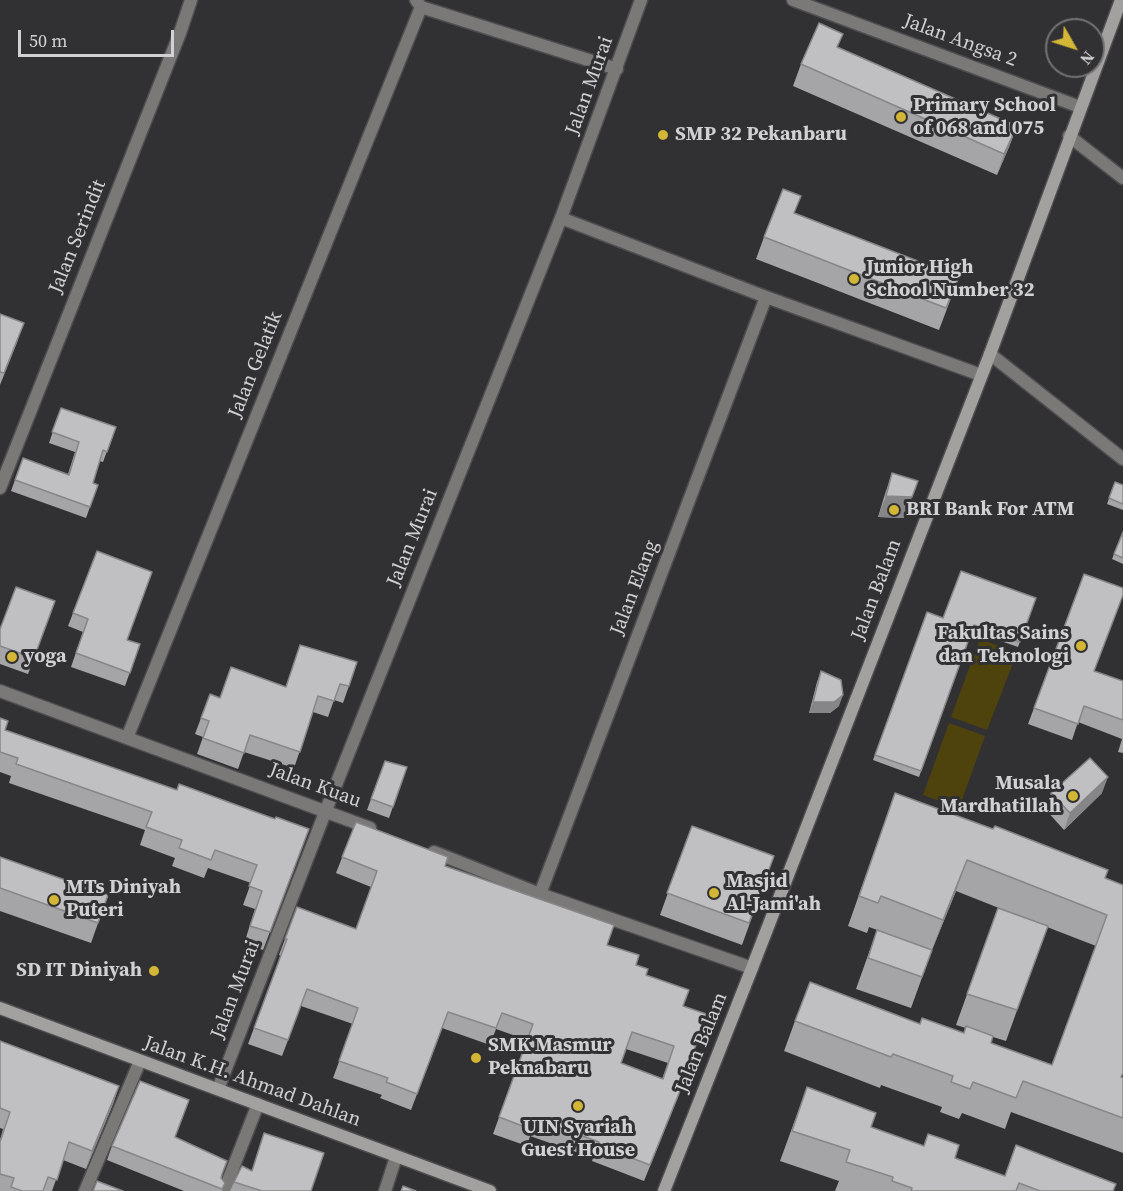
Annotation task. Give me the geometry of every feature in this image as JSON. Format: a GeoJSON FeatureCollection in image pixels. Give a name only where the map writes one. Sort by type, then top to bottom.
{"type":"FeatureCollection","features":[{"type":"Feature","properties":{"kind":"main road","name":"Jalan Balam"},"geometry":{"type":"LineString","coordinates":[[664,1191],[990,354],[1120,0]]}},
{"type":"Feature","properties":{"kind":"main road","name":"Jalan K.H. Ahmad Dahlan"},"geometry":{"type":"LineString","coordinates":[[0,1008],[490,1191]]}},
{"type":"Feature","properties":{"kind":"street","name":"Jalan Serindit"},"geometry":{"type":"LineString","coordinates":[[0,488],[191,0]]}},
{"type":"Feature","properties":{"kind":"street","name":"Jalan Murai"},"geometry":{"type":"LineString","coordinates":[[218,1089],[561,218],[641,0]]}},
{"type":"Feature","properties":{"kind":"street","name":"Jalan Angsa 2"},"geometry":{"type":"LineString","coordinates":[[793,0],[1080,106]]}},
{"type":"Feature","properties":{"kind":"street","name":"Jalan Gelatik"},"geometry":{"type":"LineString","coordinates":[[127,738],[419,4],[617,69]]}},
{"type":"Feature","properties":{"kind":"street"},"geometry":{"type":"LineString","coordinates":[[1069,136],[1123,178]]}},
{"type":"Feature","properties":{"kind":"street"},"geometry":{"type":"LineString","coordinates":[[561,218],[766,297],[981,375]]}},
{"type":"Feature","properties":{"kind":"street","name":"Jalan Elang"},"geometry":{"type":"LineString","coordinates":[[540,894],[766,297]]}},
{"type":"Feature","properties":{"kind":"street"},"geometry":{"type":"LineString","coordinates":[[990,354],[1123,459]]}},
{"type":"Feature","properties":{"kind":"street","name":"Jalan Kuau"},"geometry":{"type":"LineString","coordinates":[[0,691],[380,831]]}},
{"type":"Feature","properties":{"kind":"street"},"geometry":{"type":"LineString","coordinates":[[422,848],[540,894],[752,968]]}},
{"type":"Feature","properties":{"kind":"street"},"geometry":{"type":"LineString","coordinates":[[85,1191],[140,1061]]}},
{"type":"Feature","properties":{"kind":"street"},"geometry":{"type":"LineString","coordinates":[[224,1191],[258,1104]]}},
{"type":"Feature","properties":{"kind":"street"},"geometry":{"type":"LineString","coordinates":[[385,1191],[396,1157]]}},
{"type":"Feature","properties":{"kind":"shaded area"},"geometry":{"type":"Polygon","coordinates":[[[980,639],[1017,653],[987,730],[951,717],[980,639]]]}},
{"type":"Feature","properties":{"kind":"shaded area"},"geometry":{"type":"Polygon","coordinates":[[[949,723],[985,736],[959,808],[923,795],[949,723]]]}},
{"type":"Feature","properties":{"kind":"building"},"geometry":{"type":"Polygon","coordinates":[[[819,23],[843,34],[837,47],[1017,126],[1004,154],[801,64],[819,23]]]}},
{"type":"Feature","properties":{"kind":"building"},"geometry":{"type":"Polygon","coordinates":[[[783,189],[801,196],[794,213],[959,277],[946,308],[764,237],[783,189]]]}},
{"type":"Feature","properties":{"kind":"building"},"geometry":{"type":"Polygon","coordinates":[[[0,314],[24,323],[4,373],[0,372],[0,314]]]}},
{"type":"Feature","properties":{"kind":"building"},"geometry":{"type":"Polygon","coordinates":[[[61,408],[116,427],[107,452],[103,450],[93,483],[98,485],[90,507],[15,480],[23,458],[69,475],[79,442],[52,432],[61,408]]]}},
{"type":"Feature","properties":{"kind":"building"},"geometry":{"type":"Polygon","coordinates":[[[892,473],[918,481],[912,497],[886,496],[892,473]]]}},
{"type":"Feature","properties":{"kind":"building"},"geometry":{"type":"Polygon","coordinates":[[[1115,482],[1123,485],[1123,504],[1109,498],[1115,482]]]}},
{"type":"Feature","properties":{"kind":"building"},"geometry":{"type":"Polygon","coordinates":[[[1123,532],[1123,558],[1114,554],[1123,532]]]}},
{"type":"Feature","properties":{"kind":"building"},"geometry":{"type":"Polygon","coordinates":[[[97,551],[152,572],[127,640],[140,644],[130,673],[76,653],[88,619],[73,613],[97,551]]]}},
{"type":"Feature","properties":{"kind":"building"},"geometry":{"type":"Polygon","coordinates":[[[961,571],[1036,598],[1020,642],[974,625],[921,771],[875,755],[927,612],[943,618],[961,571]]]}},
{"type":"Feature","properties":{"kind":"building","name":"Fakultas Sains dan Teknologi"},"geometry":{"type":"Polygon","coordinates":[[[1084,574],[1123,588],[1123,595],[1094,671],[1123,681],[1123,720],[1084,706],[1078,724],[1034,708],[1084,574]]]}},
{"type":"Feature","properties":{"kind":"building"},"geometry":{"type":"Polygon","coordinates":[[[16,587],[55,601],[34,658],[0,646],[0,629],[16,587]]]}},
{"type":"Feature","properties":{"kind":"building"},"geometry":{"type":"Polygon","coordinates":[[[300,645],[357,662],[349,686],[340,684],[334,701],[318,696],[300,752],[250,735],[244,753],[203,738],[209,721],[201,718],[210,694],[220,698],[231,667],[286,687],[300,645]]]}},
{"type":"Feature","properties":{"kind":"building"},"geometry":{"type":"Polygon","coordinates":[[[821,671],[841,680],[843,695],[834,702],[813,702],[821,671]]]}},
{"type":"Feature","properties":{"kind":"building"},"geometry":{"type":"Polygon","coordinates":[[[0,718],[8,721],[5,730],[177,790],[179,784],[309,829],[270,932],[250,926],[262,891],[249,886],[257,865],[215,850],[211,860],[179,848],[182,840],[146,827],[152,812],[16,764],[18,758],[0,752],[0,718]]]}},
{"type":"Feature","properties":{"kind":"building"},"geometry":{"type":"Polygon","coordinates":[[[1090,758],[1108,777],[1070,813],[1051,793],[1090,758]]]}},
{"type":"Feature","properties":{"kind":"building"},"geometry":{"type":"Polygon","coordinates":[[[385,761],[407,767],[393,807],[371,799],[385,761]]]}},
{"type":"Feature","properties":{"kind":"building"},"geometry":{"type":"Polygon","coordinates":[[[895,793],[993,829],[995,826],[1108,870],[1105,878],[1123,885],[1123,1073],[1121,1077],[1123,1078],[1123,1118],[1023,1081],[1016,1098],[973,1082],[970,1089],[951,1082],[953,1076],[893,1054],[891,1057],[795,1021],[810,982],[920,1024],[922,1018],[964,1033],[966,1026],[993,1036],[991,1043],[1052,1065],[1107,915],[967,860],[943,920],[881,896],[878,903],[859,896],[895,793]]]}},
{"type":"Feature","properties":{"kind":"building"},"geometry":{"type":"Polygon","coordinates":[[[356,822],[448,857],[445,866],[614,925],[607,945],[639,955],[636,965],[648,969],[646,975],[689,990],[683,1006],[706,1014],[684,1081],[650,1165],[598,1145],[599,1142],[536,1119],[533,1130],[499,1117],[533,1024],[502,1013],[496,1028],[448,1012],[417,1094],[386,1082],[388,1078],[339,1061],[358,1008],[307,989],[288,1040],[254,1028],[297,907],[356,929],[377,871],[342,857],[356,822]],[[632,1032],[621,1063],[663,1079],[674,1046],[632,1032]]]}},
{"type":"Feature","properties":{"kind":"building","name":"Masjid Al-Jami'ah"},"geometry":{"type":"Polygon","coordinates":[[[692,826],[774,856],[749,923],[667,893],[692,826]]]}},
{"type":"Feature","properties":{"kind":"building"},"geometry":{"type":"Polygon","coordinates":[[[0,857],[108,895],[98,923],[0,888],[0,857]]]}},
{"type":"Feature","properties":{"kind":"building"},"geometry":{"type":"Polygon","coordinates":[[[998,908],[1048,926],[1017,1010],[967,994],[998,908]]]}},
{"type":"Feature","properties":{"kind":"building"},"geometry":{"type":"Polygon","coordinates":[[[877,930],[932,950],[922,977],[868,958],[877,930]]]}},
{"type":"Feature","properties":{"kind":"building"},"geometry":{"type":"Polygon","coordinates":[[[0,1041],[119,1086],[92,1151],[69,1142],[57,1180],[48,1177],[43,1191],[22,1191],[11,1187],[14,1178],[0,1174],[0,1142],[10,1112],[0,1108],[0,1041]]]}},
{"type":"Feature","properties":{"kind":"building"},"geometry":{"type":"Polygon","coordinates":[[[140,1081],[189,1100],[175,1137],[227,1161],[221,1178],[225,1183],[222,1189],[112,1146],[140,1081]]]}},
{"type":"Feature","properties":{"kind":"building"},"geometry":{"type":"Polygon","coordinates":[[[807,1087],[876,1113],[871,1127],[924,1146],[928,1134],[943,1139],[959,1145],[955,1158],[1005,1176],[1016,1145],[1116,1184],[1113,1191],[1040,1191],[1019,1183],[1016,1191],[911,1191],[912,1188],[892,1181],[893,1177],[846,1162],[850,1150],[792,1131],[807,1087]]]}},
{"type":"Feature","properties":{"kind":"building"},"geometry":{"type":"Polygon","coordinates":[[[264,1133],[324,1153],[311,1191],[262,1191],[234,1182],[242,1166],[252,1171],[264,1133]]]}},
{"type":"Feature","properties":{"kind":"building"},"geometry":{"type":"Polygon","coordinates":[[[97,1181],[123,1191],[93,1191],[97,1181]]]}},
{"type":"Feature","properties":{"kind":"building"},"geometry":{"type":"Polygon","coordinates":[[[403,1186],[416,1191],[401,1191],[403,1186]]]}},
{"type":"Feature","properties":{"kind":"place","name":"Primary School of 068 and 075"},"geometry":{"type":"Point","coordinates":[901,117]}},
{"type":"Feature","properties":{"kind":"place","name":"SMP 32 Pekanbaru"},"geometry":{"type":"Point","coordinates":[663,135]}},
{"type":"Feature","properties":{"kind":"place","name":"Junior High School Number 32"},"geometry":{"type":"Point","coordinates":[854,279]}},
{"type":"Feature","properties":{"kind":"place","name":"BRI Bank For ATM"},"geometry":{"type":"Point","coordinates":[894,510]}},
{"type":"Feature","properties":{"kind":"place","name":"Fakultas Sains dan Teknologi"},"geometry":{"type":"Point","coordinates":[1081,646]}},
{"type":"Feature","properties":{"kind":"place","name":"yoga"},"geometry":{"type":"Point","coordinates":[12,657]}},
{"type":"Feature","properties":{"kind":"place","name":"Musala Mardhatillah"},"geometry":{"type":"Point","coordinates":[1073,796]}},
{"type":"Feature","properties":{"kind":"place","name":"Masjid Al-Jami'ah"},"geometry":{"type":"Point","coordinates":[714,893]}},
{"type":"Feature","properties":{"kind":"place","name":"MTs Diniyah Puteri"},"geometry":{"type":"Point","coordinates":[54,900]}},
{"type":"Feature","properties":{"kind":"place","name":"SD IT Diniyah"},"geometry":{"type":"Point","coordinates":[154,971]}},
{"type":"Feature","properties":{"kind":"place","name":"SMK Masmur Peknabaru"},"geometry":{"type":"Point","coordinates":[476,1058]}},
{"type":"Feature","properties":{"kind":"place","name":"UIN Syariah Guest House"},"geometry":{"type":"Point","coordinates":[578,1106]}}]}
